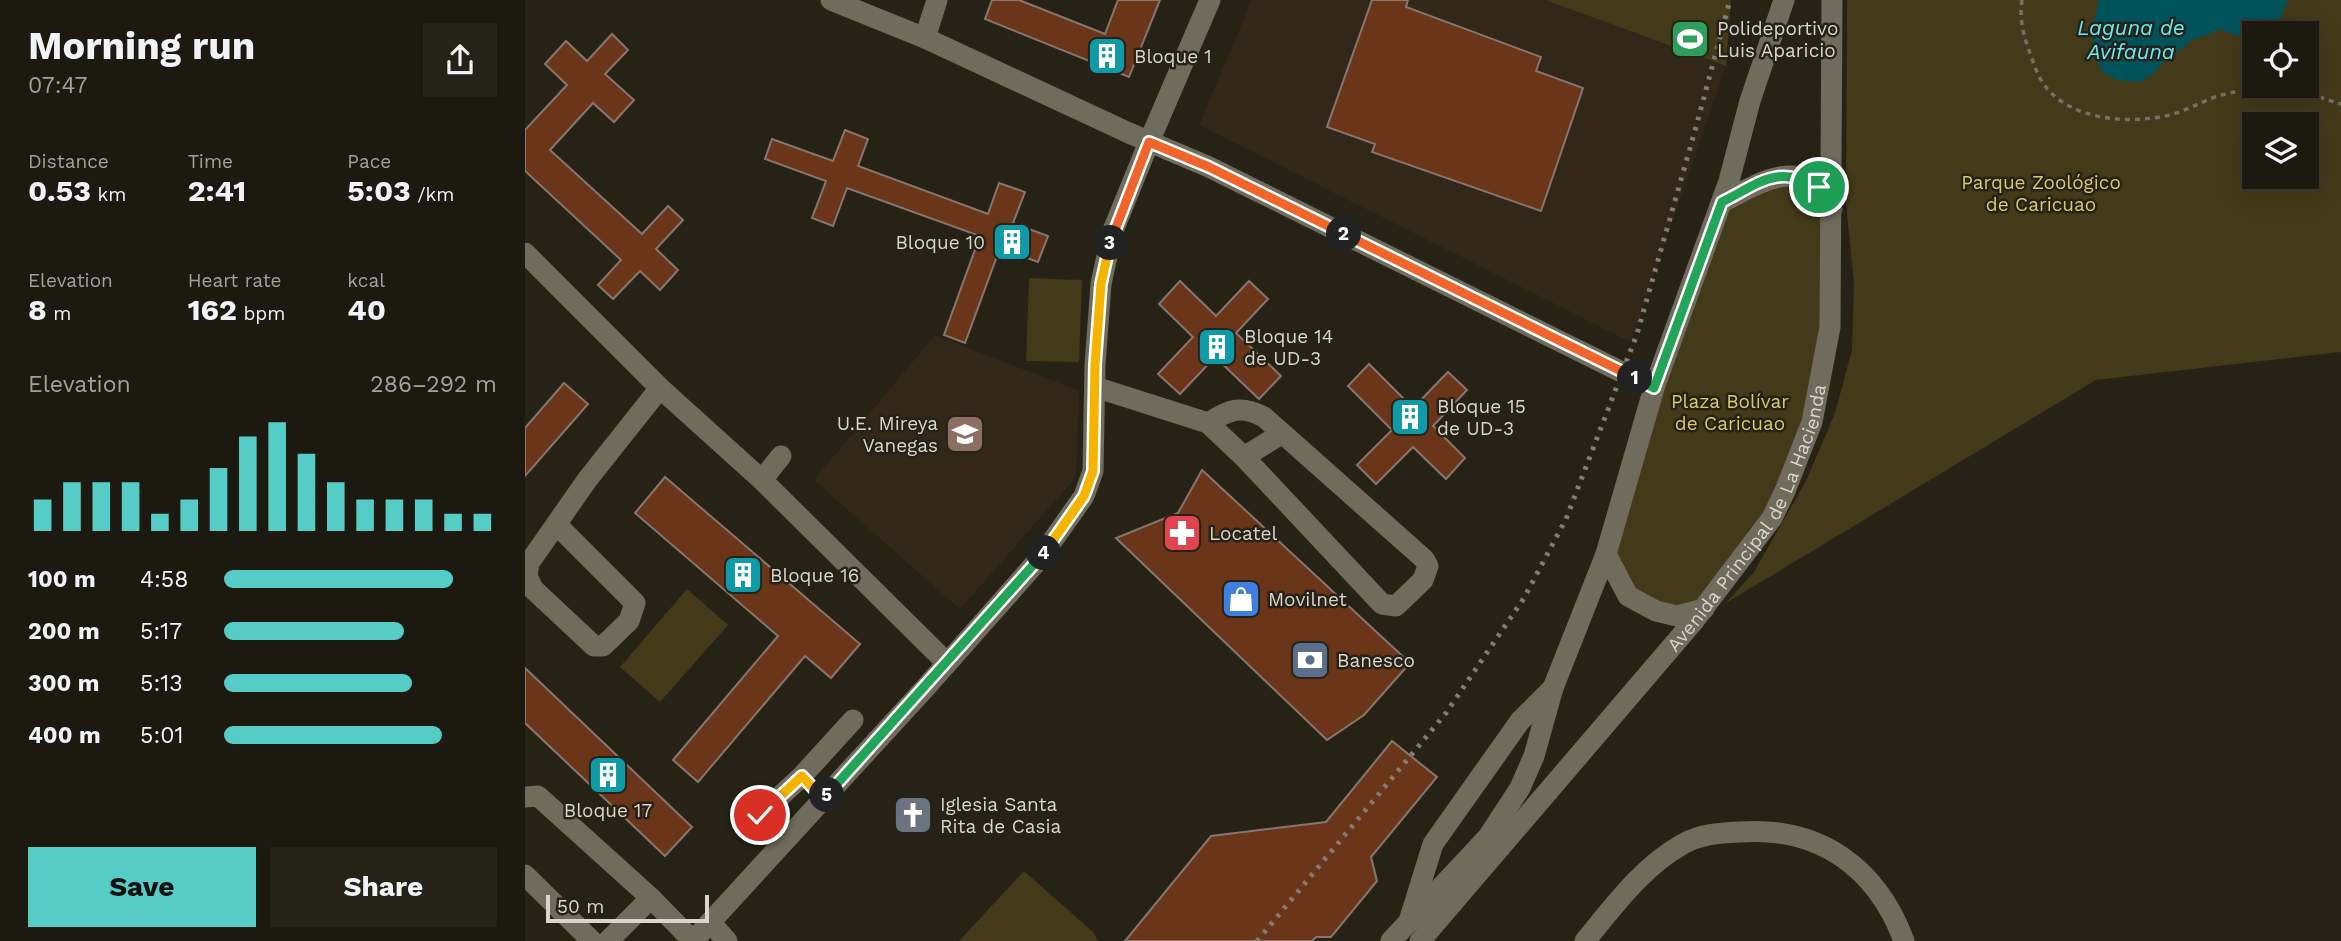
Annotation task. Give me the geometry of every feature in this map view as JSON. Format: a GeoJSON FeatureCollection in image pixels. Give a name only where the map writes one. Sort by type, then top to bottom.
{"type":"FeatureCollection","features":[{"type":"Feature","properties":{"kind":"street"},"geometry":{"type":"LineString","coordinates":[[831,0],[925,38],[1209,167],[1654,388]]}},
{"type":"Feature","properties":{"kind":"street"},"geometry":{"type":"LineString","coordinates":[[925,38],[937,0]]}},
{"type":"Feature","properties":{"kind":"street"},"geometry":{"type":"LineString","coordinates":[[525,797],[538,796],[693,941],[1041,557],[1084,496],[1093,471],[1101,284],[1112,233],[1210,0]]}},
{"type":"Feature","properties":{"kind":"street","name":"Avenida Principal de La Hacienda"},"geometry":{"type":"LineString","coordinates":[[1414,932],[1488,837],[1520,788],[1544,728],[1553,688],[1606,554],[1654,388],[1722,202],[1750,101],[1784,0]]}},
{"type":"Feature","properties":{"kind":"street","name":"Avenida Principal de La Hacienda"},"geometry":{"type":"LineString","coordinates":[[1391,941],[1414,932],[1704,609],[1772,518],[1801,454],[1812,422],[1830,327],[1832,0]]}},
{"type":"Feature","properties":{"kind":"street"},"geometry":{"type":"LineString","coordinates":[[1722,202],[1769,178],[1784,175],[1801,178],[1819,187],[1832,209]]}},
{"type":"Feature","properties":{"kind":"street"},"geometry":{"type":"LineString","coordinates":[[525,253],[660,388],[762,480],[947,663]]}},
{"type":"Feature","properties":{"kind":"street"},"geometry":{"type":"LineString","coordinates":[[1095,387],[1208,422],[1382,604],[1396,606],[1427,574],[1428,566],[1424,559],[1264,417],[1250,409],[1230,411],[1208,422]]}},
{"type":"Feature","properties":{"kind":"street"},"geometry":{"type":"LineString","coordinates":[[557,525],[635,603],[629,621],[604,646],[594,646],[533,589],[527,576],[530,563],[587,480],[660,388]]}},
{"type":"Feature","properties":{"kind":"street"},"geometry":{"type":"LineString","coordinates":[[1244,457],[1282,434]]}},
{"type":"Feature","properties":{"kind":"street"},"geometry":{"type":"LineString","coordinates":[[762,480],[781,456]]}},
{"type":"Feature","properties":{"kind":"street"},"geometry":{"type":"LineString","coordinates":[[1606,554],[1628,596],[1655,611],[1677,615],[1704,609]]}},
{"type":"Feature","properties":{"kind":"street"},"geometry":{"type":"LineString","coordinates":[[1414,932],[1433,844],[1520,721],[1553,688]]}},
{"type":"Feature","properties":{"kind":"street"},"geometry":{"type":"LineString","coordinates":[[760,815],[802,776],[853,720]]}},
{"type":"Feature","properties":{"kind":"street"},"geometry":{"type":"LineString","coordinates":[[802,776],[823,799]]}},
{"type":"Feature","properties":{"kind":"street"},"geometry":{"type":"LineString","coordinates":[[1585,941],[1627,890],[1672,850],[1696,838],[1759,831],[1797,835],[1831,850],[1863,873],[1877,888],[1891,911],[1904,941]]}},
{"type":"Feature","properties":{"kind":"street"},"geometry":{"type":"LineString","coordinates":[[525,874],[592,941]]}},
{"type":"Feature","properties":{"kind":"street"},"geometry":{"type":"LineString","coordinates":[[607,941],[650,898]]}},
{"type":"Feature","properties":{"kind":"street"},"geometry":{"type":"LineString","coordinates":[[710,922],[727,941]]}},
{"type":"Feature","properties":{"kind":"path"},"geometry":{"type":"LineString","coordinates":[[2022,0],[2021,28],[2039,80],[2057,100],[2075,109],[2101,117],[2150,118],[2169,115],[2216,97],[2277,88],[2341,104]]}},
{"type":"Feature","properties":{"kind":"shaded area"},"geometry":{"type":"Polygon","coordinates":[[[1252,0],[1545,0],[1726,66],[1631,342],[1199,125],[1252,0]]]}},
{"type":"Feature","properties":{"kind":"shaded area","name":"U.E. Mireya Vanegas"},"geometry":{"type":"Polygon","coordinates":[[[935,335],[1079,391],[1076,477],[960,609],[814,480],[935,335]]]}},
{"type":"Feature","properties":{"kind":"green space","name":"Polideportivo Luis Aparicio"},"geometry":{"type":"Polygon","coordinates":[[[1545,0],[1731,0],[1726,66],[1545,0]]]}},
{"type":"Feature","properties":{"kind":"green space","name":"Parque Zoológico de Caricuao"},"geometry":{"type":"Polygon","coordinates":[[[1847,0],[2341,0],[2341,352],[2096,380],[1726,603],[1754,572],[1806,481],[1835,413],[1852,350],[1854,283],[1846,204],[1847,0]]]}},
{"type":"Feature","properties":{"kind":"green space","name":"Plaza Bolívar de Caricuao"},"geometry":{"type":"Polygon","coordinates":[[[1769,178],[1819,187],[1830,278],[1801,454],[1704,609],[1656,611],[1606,554],[1722,202],[1769,178]]]}},
{"type":"Feature","properties":{"kind":"green space"},"geometry":{"type":"Polygon","coordinates":[[[1029,278],[1082,280],[1079,362],[1026,361],[1029,278]]]}},
{"type":"Feature","properties":{"kind":"green space"},"geometry":{"type":"Polygon","coordinates":[[[687,589],[728,625],[660,702],[620,667],[687,589]]]}},
{"type":"Feature","properties":{"kind":"green space"},"geometry":{"type":"Polygon","coordinates":[[[1024,871],[1093,932],[1098,941],[959,941],[1024,871]]]}},
{"type":"Feature","properties":{"kind":"water","name":"Laguna de Avifauna"},"geometry":{"type":"Polygon","coordinates":[[[2099,0],[2288,0],[2279,21],[2242,21],[2242,38],[2221,29],[2192,40],[2169,56],[2153,74],[2139,82],[2117,80],[2102,71],[2093,51],[2092,30],[2099,0]]]}},
{"type":"Feature","properties":{"kind":"building","name":"Bloque 1"},"geometry":{"type":"Polygon","coordinates":[[[992,0],[1019,0],[1105,34],[1118,0],[1160,0],[1129,77],[985,19],[992,0]]]}},
{"type":"Feature","properties":{"kind":"building"},"geometry":{"type":"Polygon","coordinates":[[[1372,0],[1408,0],[1406,7],[1541,57],[1536,71],[1583,88],[1541,211],[1372,152],[1375,144],[1327,127],[1372,0]]]}},
{"type":"Feature","properties":{"kind":"building"},"geometry":{"type":"Polygon","coordinates":[[[612,34],[628,50],[605,74],[634,100],[614,122],[593,103],[550,150],[642,234],[668,206],[683,220],[656,249],[678,270],[660,290],[640,271],[613,299],[598,285],[621,260],[525,171],[525,130],[567,85],[545,64],[566,41],[587,61],[612,34]]]}},
{"type":"Feature","properties":{"kind":"building","name":"Bloque 10"},"geometry":{"type":"Polygon","coordinates":[[[845,130],[868,139],[858,166],[988,214],[999,183],[1025,192],[1013,223],[1048,236],[1038,262],[1000,248],[965,343],[944,335],[980,236],[847,188],[833,226],[812,218],[826,181],[765,159],[772,139],[833,161],[845,130]]]}},
{"type":"Feature","properties":{"kind":"building","name":"Bloque 14 de UD-3"},"geometry":{"type":"Polygon","coordinates":[[[1180,281],[1216,316],[1249,281],[1268,299],[1236,333],[1281,376],[1259,399],[1215,357],[1180,394],[1158,374],[1193,337],[1159,304],[1180,281]]]}},
{"type":"Feature","properties":{"kind":"building","name":"Bloque 15 de UD-3"},"geometry":{"type":"Polygon","coordinates":[[[1369,364],[1413,408],[1448,372],[1467,390],[1433,426],[1465,458],[1446,479],[1413,447],[1376,484],[1357,465],[1392,430],[1348,386],[1369,364]]]}},
{"type":"Feature","properties":{"kind":"building"},"geometry":{"type":"Polygon","coordinates":[[[564,383],[588,404],[525,476],[525,428],[564,383]]]}},
{"type":"Feature","properties":{"kind":"building"},"geometry":{"type":"Polygon","coordinates":[[[1202,470],[1410,663],[1364,715],[1327,740],[1116,538],[1178,513],[1202,470]]]}},
{"type":"Feature","properties":{"kind":"building","name":"Bloque 16"},"geometry":{"type":"Polygon","coordinates":[[[665,477],[860,644],[831,678],[805,656],[698,782],[673,760],[778,636],[635,513],[665,477]]]}},
{"type":"Feature","properties":{"kind":"building","name":"Bloque 17"},"geometry":{"type":"Polygon","coordinates":[[[525,668],[692,827],[665,856],[525,723],[525,668]]]}},
{"type":"Feature","properties":{"kind":"building"},"geometry":{"type":"Polygon","coordinates":[[[1392,741],[1437,777],[1371,857],[1377,881],[1331,937],[1316,937],[1312,941],[1125,941],[1211,836],[1326,822],[1392,741]]]}},
{"type":"Feature","properties":{"kind":"railway"},"geometry":{"type":"LineString","coordinates":[[1257,941],[1446,713],[1524,598],[1566,519],[1637,334],[1730,0]]}},
{"type":"Feature","properties":{"kind":"place","name":"Polideportivo Luis Aparicio"},"geometry":{"type":"Point","coordinates":[1690,39]}},
{"type":"Feature","properties":{"kind":"place","name":"Bloque 1"},"geometry":{"type":"Point","coordinates":[1107,56]}},
{"type":"Feature","properties":{"kind":"place","name":"Bloque 10"},"geometry":{"type":"Point","coordinates":[1012,242]}},
{"type":"Feature","properties":{"kind":"place","name":"Bloque 14 de UD-3"},"geometry":{"type":"Point","coordinates":[1217,347]}},
{"type":"Feature","properties":{"kind":"place","name":"Bloque 15 de UD-3"},"geometry":{"type":"Point","coordinates":[1410,417]}},
{"type":"Feature","properties":{"kind":"place","name":"U.E. Mireya Vanegas"},"geometry":{"type":"Point","coordinates":[965,434]}},
{"type":"Feature","properties":{"kind":"place","name":"Locatel"},"geometry":{"type":"Point","coordinates":[1182,533]}},
{"type":"Feature","properties":{"kind":"place","name":"Bloque 16"},"geometry":{"type":"Point","coordinates":[743,575]}},
{"type":"Feature","properties":{"kind":"place","name":"Movilnet"},"geometry":{"type":"Point","coordinates":[1241,599]}},
{"type":"Feature","properties":{"kind":"place","name":"Banesco"},"geometry":{"type":"Point","coordinates":[1310,660]}},
{"type":"Feature","properties":{"kind":"place","name":"Bloque 17"},"geometry":{"type":"Point","coordinates":[608,775]}},
{"type":"Feature","properties":{"kind":"place","name":"Iglesia Santa Rita de Casia"},"geometry":{"type":"Point","coordinates":[913,815]}},
{"type":"Feature","properties":{"kind":"route"},"geometry":{"type":"LineString","coordinates":[[760,815],[802,776],[823,799],[1041,557],[1084,496],[1093,471],[1095,365],[1101,284],[1112,233],[1149,142],[1209,167],[1654,388],[1722,202],[1769,178],[1784,175],[1801,178],[1819,187]]}}]}
